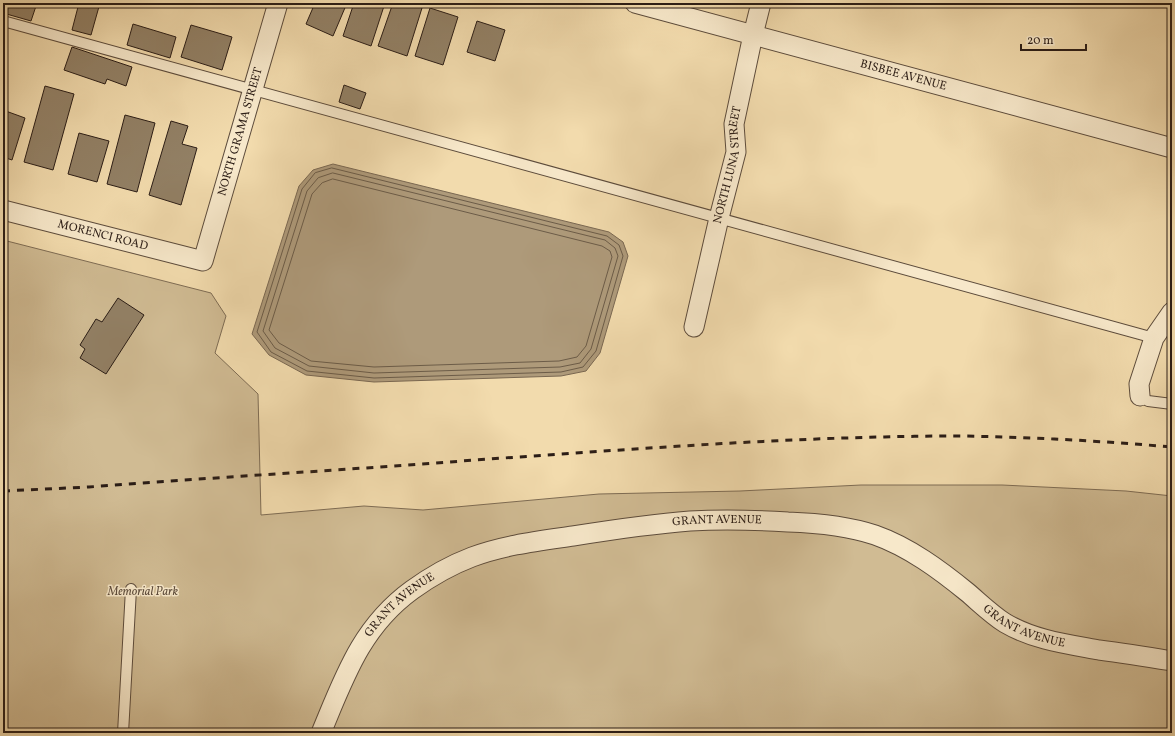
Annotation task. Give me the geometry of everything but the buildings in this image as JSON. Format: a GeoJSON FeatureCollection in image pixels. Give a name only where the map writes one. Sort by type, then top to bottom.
{"type":"FeatureCollection","features":[{"type":"Feature","properties":{"kind":"street","name":"NORTH GRAMA STREET"},"geometry":{"type":"LineString","coordinates":[[203,261],[278,3]]}},
{"type":"Feature","properties":{"kind":"street","name":"BISBEE AVENUE"},"geometry":{"type":"LineString","coordinates":[[635,3],[1172,148]]}},
{"type":"Feature","properties":{"kind":"street","name":"NORTH LUNA STREET"},"geometry":{"type":"LineString","coordinates":[[694,327],[736,152],[734,124],[752,35],[761,3]]}},
{"type":"Feature","properties":{"kind":"street","name":"MORENCI ROAD"},"geometry":{"type":"LineString","coordinates":[[3,210],[203,261]]}},
{"type":"Feature","properties":{"kind":"street"},"geometry":{"type":"LineString","coordinates":[[1140,396],[1139,384],[1154,338],[1172,312]]}},
{"type":"Feature","properties":{"kind":"street","name":"GRANT AVENUE"},"geometry":{"type":"LineString","coordinates":[[320,733],[348,668],[362,643],[386,613],[411,591],[439,573],[472,557],[514,545],[609,530],[689,521],[757,520],[820,524],[858,530],[901,547],[968,593],[985,609],[1006,623],[1025,633],[1054,643],[1172,661]]}},
{"type":"Feature","properties":{"kind":"lane"},"geometry":{"type":"LineString","coordinates":[[3,21],[1154,338]]}},
{"type":"Feature","properties":{"kind":"lane"},"geometry":{"type":"LineString","coordinates":[[1140,396],[1148,402],[1172,404]]}},
{"type":"Feature","properties":{"kind":"lane"},"geometry":{"type":"LineString","coordinates":[[123,733],[131,589]]}},
{"type":"Feature","properties":{"kind":"green space","name":"Memorial Park"},"geometry":{"type":"Polygon","coordinates":[[[3,240],[211,293],[226,316],[215,353],[258,394],[261,515],[364,506],[423,510],[599,494],[740,491],[861,485],[1002,485],[1126,491],[1172,496],[1172,733],[3,733],[3,240]]]}},
{"type":"Feature","properties":{"kind":"water"},"geometry":{"type":"Polygon","coordinates":[[[333,164],[609,232],[623,242],[628,256],[600,353],[586,371],[561,376],[374,382],[306,375],[269,355],[252,334],[299,186],[313,170],[333,164]]]}},
{"type":"Feature","properties":{"kind":"railway"},"geometry":{"type":"LineString","coordinates":[[3,491],[89,487],[656,448],[839,438],[960,436],[1066,440],[1172,447]]}}]}
